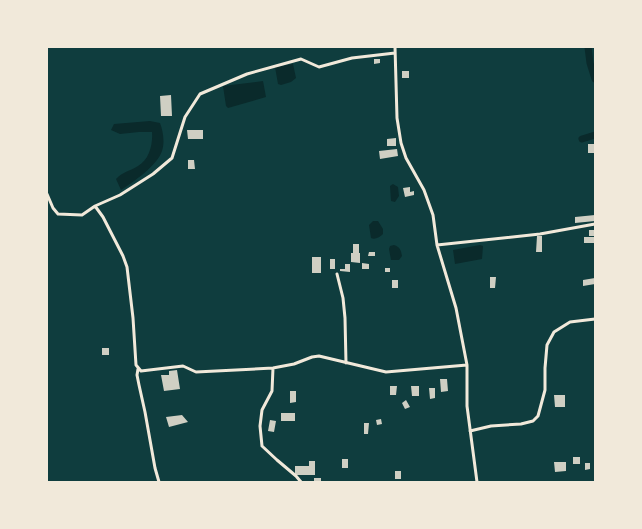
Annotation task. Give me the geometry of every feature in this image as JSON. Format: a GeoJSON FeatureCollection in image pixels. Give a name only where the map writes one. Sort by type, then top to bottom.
{"type":"FeatureCollection","features":[{"type":"Feature","properties":{"kind":"street"},"geometry":{"type":"LineString","coordinates":[[395,47],[397,118],[402,143],[406,158],[424,190],[432,215],[437,245],[456,308],[467,365],[467,406],[477,482]]}},
{"type":"Feature","properties":{"kind":"street"},"geometry":{"type":"LineString","coordinates":[[47,194],[53,208],[58,214],[82,215],[95,206],[120,195],[153,174],[172,158],[185,117],[200,94],[247,74],[300,59],[319,67],[352,58],[395,53]]}},
{"type":"Feature","properties":{"kind":"street"},"geometry":{"type":"LineString","coordinates":[[95,206],[103,217],[123,256],[126,267],[133,318],[136,365],[138,369],[137,375],[159,482]]}},
{"type":"Feature","properties":{"kind":"street"},"geometry":{"type":"LineString","coordinates":[[437,245],[540,234],[595,224]]}},
{"type":"Feature","properties":{"kind":"street"},"geometry":{"type":"LineString","coordinates":[[337,274],[343,298],[346,362]]}},
{"type":"Feature","properties":{"kind":"street"},"geometry":{"type":"LineString","coordinates":[[470,431],[491,426],[521,424],[533,421],[538,416],[545,390],[547,345],[554,332],[570,322],[595,319]]}},
{"type":"Feature","properties":{"kind":"street"},"geometry":{"type":"LineString","coordinates":[[138,369],[141,371],[147,371],[183,366],[196,372],[215,372],[273,368],[294,364],[319,356],[386,372],[467,365]]}},
{"type":"Feature","properties":{"kind":"street"},"geometry":{"type":"LineString","coordinates":[[273,368],[272,391],[262,410],[260,426],[262,446],[301,482]]}},
{"type":"Feature","properties":{"kind":"water"},"geometry":{"type":"Polygon","coordinates":[[[293,64],[296,78],[291,82],[281,85],[278,84],[275,67],[293,64]]]}},
{"type":"Feature","properties":{"kind":"water"},"geometry":{"type":"Polygon","coordinates":[[[263,81],[266,97],[228,108],[226,106],[223,86],[263,81]]]}},
{"type":"Feature","properties":{"kind":"water"},"geometry":{"type":"Polygon","coordinates":[[[150,121],[160,123],[163,137],[162,151],[150,168],[121,190],[116,179],[145,160],[150,152],[152,132],[120,134],[111,130],[114,124],[150,121]]]}},
{"type":"Feature","properties":{"kind":"water"},"geometry":{"type":"Polygon","coordinates":[[[393,184],[398,187],[399,196],[395,202],[391,201],[390,186],[393,184]]]}},
{"type":"Feature","properties":{"kind":"water"},"geometry":{"type":"Polygon","coordinates":[[[373,221],[378,221],[383,229],[383,234],[374,239],[371,238],[369,225],[373,221]]]}},
{"type":"Feature","properties":{"kind":"water"},"geometry":{"type":"Polygon","coordinates":[[[394,245],[399,248],[401,252],[402,256],[399,260],[391,260],[389,249],[390,246],[394,245]]]}},
{"type":"Feature","properties":{"kind":"water"},"geometry":{"type":"Polygon","coordinates":[[[480,245],[483,246],[482,259],[455,264],[453,250],[480,245]]]}},
{"type":"Feature","properties":{"kind":"building"},"geometry":{"type":"Polygon","coordinates":[[[374,59],[380,59],[380,63],[374,64],[374,59]]]}},
{"type":"Feature","properties":{"kind":"building"},"geometry":{"type":"Polygon","coordinates":[[[402,71],[409,71],[409,78],[402,78],[402,71]]]}},
{"type":"Feature","properties":{"kind":"building"},"geometry":{"type":"Polygon","coordinates":[[[171,95],[172,116],[161,116],[160,96],[171,95]]]}},
{"type":"Feature","properties":{"kind":"building"},"geometry":{"type":"Polygon","coordinates":[[[187,130],[203,130],[203,139],[188,139],[187,130]]]}},
{"type":"Feature","properties":{"kind":"building"},"geometry":{"type":"Polygon","coordinates":[[[396,138],[396,146],[387,146],[387,139],[396,138]]]}},
{"type":"Feature","properties":{"kind":"building"},"geometry":{"type":"Polygon","coordinates":[[[588,144],[595,144],[595,153],[588,153],[588,144]]]}},
{"type":"Feature","properties":{"kind":"building"},"geometry":{"type":"Polygon","coordinates":[[[397,149],[398,156],[380,159],[379,151],[397,149]]]}},
{"type":"Feature","properties":{"kind":"building"},"geometry":{"type":"Polygon","coordinates":[[[188,160],[194,160],[195,169],[188,169],[188,160]]]}},
{"type":"Feature","properties":{"kind":"building"},"geometry":{"type":"Polygon","coordinates":[[[410,187],[410,192],[414,191],[414,195],[405,197],[403,188],[410,187]]]}},
{"type":"Feature","properties":{"kind":"building"},"geometry":{"type":"Polygon","coordinates":[[[595,215],[595,221],[575,223],[575,217],[595,215]]]}},
{"type":"Feature","properties":{"kind":"building"},"geometry":{"type":"Polygon","coordinates":[[[589,230],[595,230],[595,236],[589,236],[589,230]]]}},
{"type":"Feature","properties":{"kind":"building"},"geometry":{"type":"Polygon","coordinates":[[[537,236],[542,236],[542,252],[536,252],[537,236]]]}},
{"type":"Feature","properties":{"kind":"building"},"geometry":{"type":"Polygon","coordinates":[[[584,237],[595,237],[595,243],[584,243],[584,237]]]}},
{"type":"Feature","properties":{"kind":"building"},"geometry":{"type":"Polygon","coordinates":[[[353,244],[359,244],[359,253],[353,253],[353,244]]]}},
{"type":"Feature","properties":{"kind":"building"},"geometry":{"type":"Polygon","coordinates":[[[369,252],[375,252],[375,256],[368,256],[369,252]]]}},
{"type":"Feature","properties":{"kind":"building"},"geometry":{"type":"Polygon","coordinates":[[[351,253],[360,253],[360,263],[351,262],[351,253]]]}},
{"type":"Feature","properties":{"kind":"building"},"geometry":{"type":"Polygon","coordinates":[[[312,257],[321,257],[321,273],[312,273],[312,257]]]}},
{"type":"Feature","properties":{"kind":"building"},"geometry":{"type":"Polygon","coordinates":[[[330,259],[335,259],[335,269],[330,269],[330,259]]]}},
{"type":"Feature","properties":{"kind":"building"},"geometry":{"type":"Polygon","coordinates":[[[362,263],[369,264],[369,269],[362,269],[362,263]]]}},
{"type":"Feature","properties":{"kind":"building"},"geometry":{"type":"Polygon","coordinates":[[[345,264],[350,264],[350,272],[340,271],[340,269],[345,269],[345,264]]]}},
{"type":"Feature","properties":{"kind":"building"},"geometry":{"type":"Polygon","coordinates":[[[385,268],[390,268],[390,272],[385,272],[385,268]]]}},
{"type":"Feature","properties":{"kind":"building"},"geometry":{"type":"Polygon","coordinates":[[[490,277],[496,277],[495,288],[490,288],[490,277]]]}},
{"type":"Feature","properties":{"kind":"building"},"geometry":{"type":"Polygon","coordinates":[[[595,278],[595,284],[583,286],[583,280],[595,278]]]}},
{"type":"Feature","properties":{"kind":"building"},"geometry":{"type":"Polygon","coordinates":[[[392,280],[398,280],[398,288],[392,288],[392,280]]]}},
{"type":"Feature","properties":{"kind":"building"},"geometry":{"type":"Polygon","coordinates":[[[102,348],[109,348],[109,355],[102,355],[102,348]]]}},
{"type":"Feature","properties":{"kind":"building"},"geometry":{"type":"Polygon","coordinates":[[[177,370],[180,389],[164,391],[161,375],[169,375],[169,371],[177,370]]]}},
{"type":"Feature","properties":{"kind":"building"},"geometry":{"type":"Polygon","coordinates":[[[440,379],[447,379],[448,391],[441,392],[440,379]]]}},
{"type":"Feature","properties":{"kind":"building"},"geometry":{"type":"Polygon","coordinates":[[[390,386],[397,386],[396,395],[390,395],[390,386]]]}},
{"type":"Feature","properties":{"kind":"building"},"geometry":{"type":"Polygon","coordinates":[[[411,386],[419,386],[419,396],[412,396],[411,386]]]}},
{"type":"Feature","properties":{"kind":"building"},"geometry":{"type":"Polygon","coordinates":[[[429,388],[435,388],[435,398],[430,399],[429,388]]]}},
{"type":"Feature","properties":{"kind":"building"},"geometry":{"type":"Polygon","coordinates":[[[290,391],[296,391],[296,402],[290,403],[290,391]]]}},
{"type":"Feature","properties":{"kind":"building"},"geometry":{"type":"Polygon","coordinates":[[[554,395],[565,395],[565,407],[555,407],[554,395]]]}},
{"type":"Feature","properties":{"kind":"building"},"geometry":{"type":"Polygon","coordinates":[[[406,400],[410,407],[405,409],[402,403],[406,400]]]}},
{"type":"Feature","properties":{"kind":"building"},"geometry":{"type":"Polygon","coordinates":[[[281,413],[295,413],[295,421],[281,421],[281,413]]]}},
{"type":"Feature","properties":{"kind":"building"},"geometry":{"type":"Polygon","coordinates":[[[182,415],[188,422],[169,427],[166,417],[182,415]]]}},
{"type":"Feature","properties":{"kind":"building"},"geometry":{"type":"Polygon","coordinates":[[[381,419],[382,424],[377,425],[376,420],[381,419]]]}},
{"type":"Feature","properties":{"kind":"building"},"geometry":{"type":"Polygon","coordinates":[[[270,420],[276,421],[274,432],[268,431],[270,420]]]}},
{"type":"Feature","properties":{"kind":"building"},"geometry":{"type":"Polygon","coordinates":[[[364,423],[369,423],[368,434],[364,434],[364,423]]]}},
{"type":"Feature","properties":{"kind":"building"},"geometry":{"type":"Polygon","coordinates":[[[573,457],[580,457],[580,464],[573,464],[573,457]]]}},
{"type":"Feature","properties":{"kind":"building"},"geometry":{"type":"Polygon","coordinates":[[[342,459],[348,459],[348,468],[342,468],[342,459]]]}},
{"type":"Feature","properties":{"kind":"building"},"geometry":{"type":"Polygon","coordinates":[[[309,461],[315,461],[315,475],[295,475],[295,466],[309,466],[309,461]]]}},
{"type":"Feature","properties":{"kind":"building"},"geometry":{"type":"Polygon","coordinates":[[[554,462],[566,462],[566,471],[555,472],[554,462]]]}},
{"type":"Feature","properties":{"kind":"building"},"geometry":{"type":"Polygon","coordinates":[[[585,463],[590,463],[590,469],[585,470],[585,463]]]}},
{"type":"Feature","properties":{"kind":"building"},"geometry":{"type":"Polygon","coordinates":[[[395,471],[401,471],[401,479],[395,479],[395,471]]]}},
{"type":"Feature","properties":{"kind":"building"},"geometry":{"type":"Polygon","coordinates":[[[314,478],[321,478],[321,482],[314,482],[314,478]]]}},
{"type":"Feature","properties":{"kind":"waterway"},"geometry":{"type":"LineString","coordinates":[[588,47],[590,63],[595,79]]}},
{"type":"Feature","properties":{"kind":"waterway"},"geometry":{"type":"LineString","coordinates":[[582,139],[595,135]]}}]}
